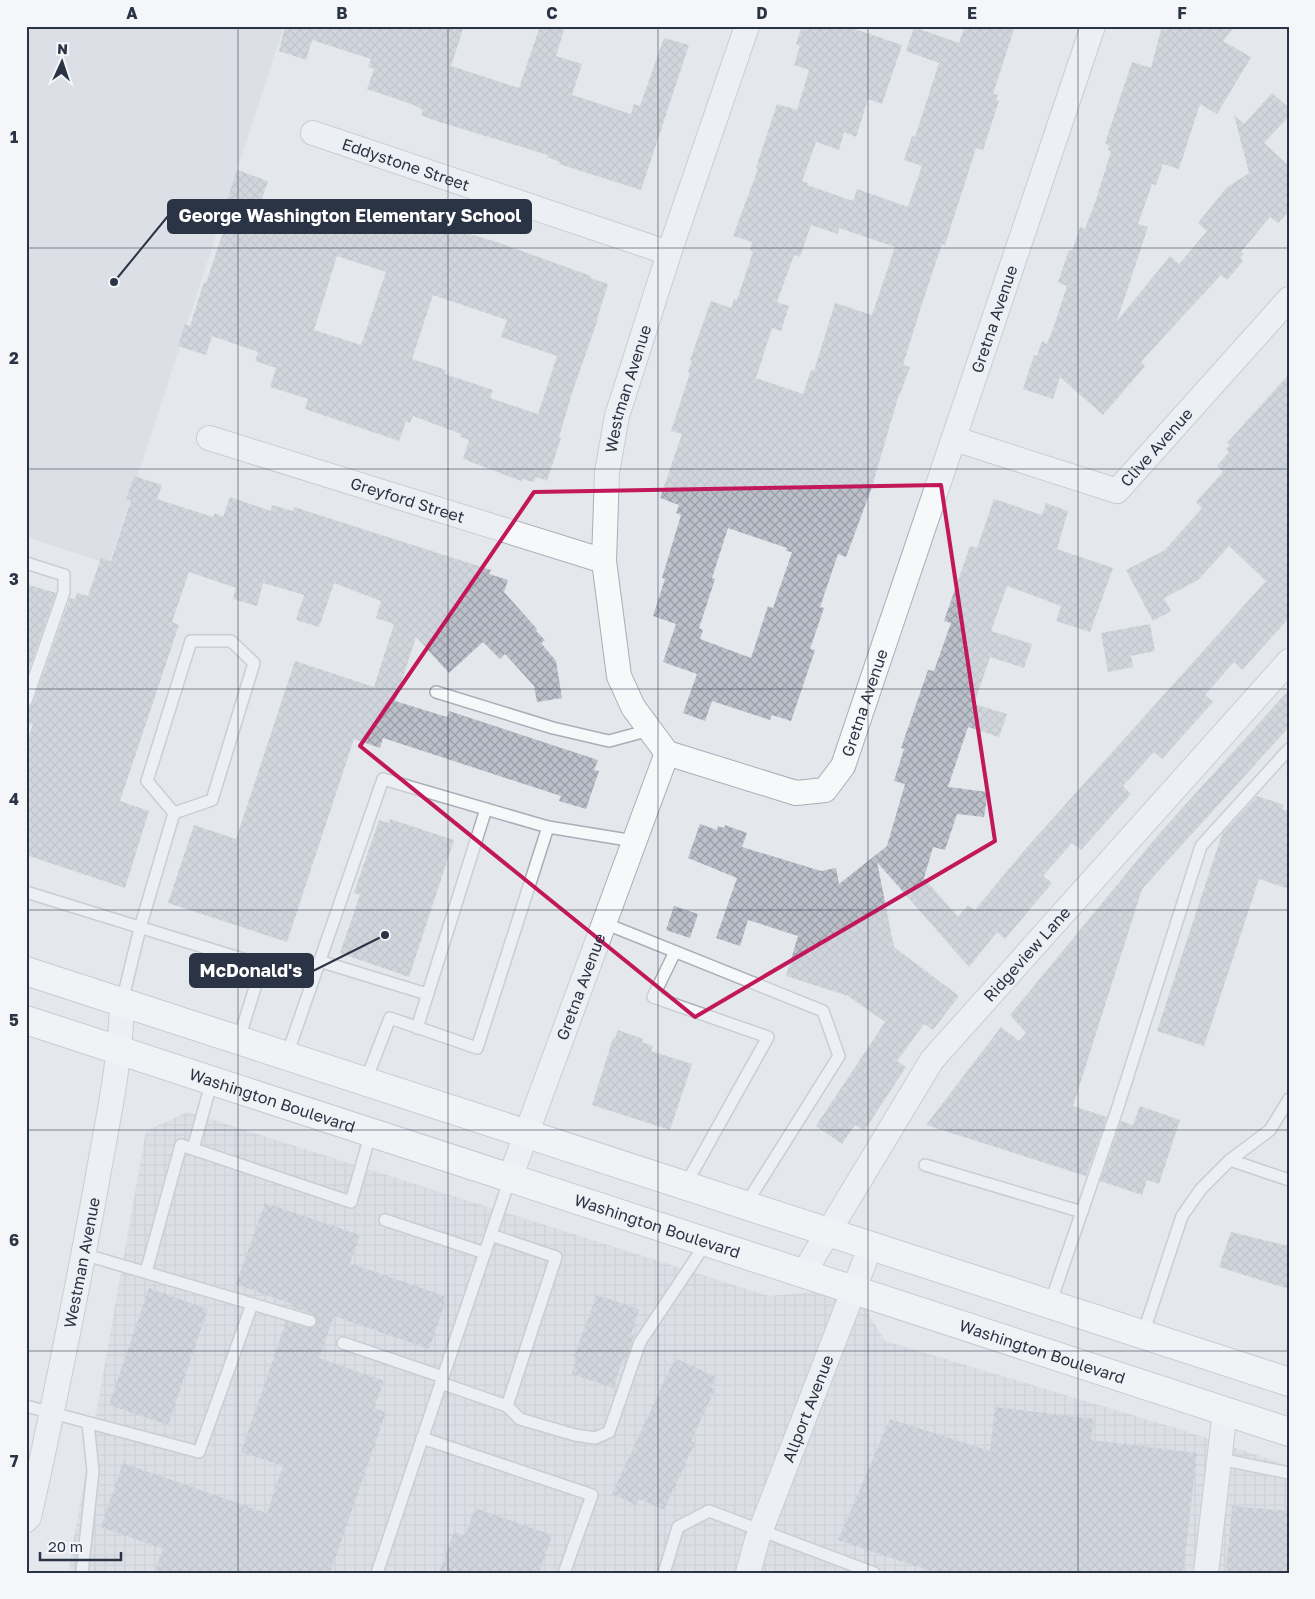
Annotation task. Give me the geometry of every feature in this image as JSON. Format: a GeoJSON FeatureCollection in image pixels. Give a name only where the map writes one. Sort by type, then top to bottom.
{"type":"FeatureCollection","features":[{"type":"Feature","properties":{"kind":"main road"},"geometry":{"type":"LineString","coordinates":[[26,971],[122,1004],[287,1054],[1289,1382]]}},
{"type":"Feature","properties":{"kind":"main road","name":"Washington Boulevard"},"geometry":{"type":"LineString","coordinates":[[26,1020],[1289,1432]]}},
{"type":"Feature","properties":{"kind":"street","name":"Westman Avenue"},"geometry":{"type":"LineString","coordinates":[[666,753],[633,707],[619,676],[604,561],[607,472],[617,416],[669,253],[747,26]]}},
{"type":"Feature","properties":{"kind":"street","name":"Gretna Avenue"},"geometry":{"type":"LineString","coordinates":[[510,1178],[666,753],[796,792],[825,790],[843,766],[956,439],[1093,26]]}},
{"type":"Feature","properties":{"kind":"street","name":"Eddystone Street"},"geometry":{"type":"LineString","coordinates":[[312,133],[669,253]]}},
{"type":"Feature","properties":{"kind":"street","name":"Clive Avenue"},"geometry":{"type":"LineString","coordinates":[[956,439],[1117,491],[1289,299]]}},
{"type":"Feature","properties":{"kind":"street","name":"Greyford Street"},"geometry":{"type":"LineString","coordinates":[[210,438],[604,561]]}},
{"type":"Feature","properties":{"kind":"street","name":"Ridgeview Lane"},"geometry":{"type":"LineString","coordinates":[[803,1274],[932,1060],[1289,661]]}},
{"type":"Feature","properties":{"kind":"street","name":"Westman Avenue"},"geometry":{"type":"LineString","coordinates":[[26,1520],[29,1517],[52,1414],[83,1254],[120,1050],[122,1004]]}},
{"type":"Feature","properties":{"kind":"street","name":"Allport Avenue"},"geometry":{"type":"LineString","coordinates":[[748,1573],[760,1532],[871,1245]]}},
{"type":"Feature","properties":{"kind":"street"},"geometry":{"type":"LineString","coordinates":[[1206,1573],[1226,1410]]}},
{"type":"Feature","properties":{"kind":"lane"},"geometry":{"type":"LineString","coordinates":[[26,563],[64,575],[64,592],[26,701]]}},
{"type":"Feature","properties":{"kind":"lane"},"geometry":{"type":"LineString","coordinates":[[190,641],[231,641],[254,663],[212,800],[174,813],[147,781],[190,641]]}},
{"type":"Feature","properties":{"kind":"lane"},"geometry":{"type":"LineString","coordinates":[[436,692],[553,728],[609,741],[650,730]]}},
{"type":"Feature","properties":{"kind":"lane"},"geometry":{"type":"LineString","coordinates":[[1050,1304],[1082,1212],[1201,846],[1289,749]]}},
{"type":"Feature","properties":{"kind":"lane"},"geometry":{"type":"LineString","coordinates":[[287,1054],[383,779],[548,827],[634,841]]}},
{"type":"Feature","properties":{"kind":"lane"},"geometry":{"type":"LineString","coordinates":[[416,1028],[486,809]]}},
{"type":"Feature","properties":{"kind":"lane"},"geometry":{"type":"LineString","coordinates":[[122,1004],[140,928],[174,813]]}},
{"type":"Feature","properties":{"kind":"lane"},"geometry":{"type":"LineString","coordinates":[[366,1080],[390,1018],[477,1048],[548,827]]}},
{"type":"Feature","properties":{"kind":"lane"},"geometry":{"type":"LineString","coordinates":[[26,892],[262,965],[239,1039]]}},
{"type":"Feature","properties":{"kind":"lane"},"geometry":{"type":"LineString","coordinates":[[604,924],[823,1011],[840,1056],[746,1204]]}},
{"type":"Feature","properties":{"kind":"lane"},"geometry":{"type":"LineString","coordinates":[[675,952],[653,997],[768,1037],[686,1184]]}},
{"type":"Feature","properties":{"kind":"lane"},"geometry":{"type":"LineString","coordinates":[[319,961],[427,994]]}},
{"type":"Feature","properties":{"kind":"lane"},"geometry":{"type":"LineString","coordinates":[[193,1149],[212,1080]]}},
{"type":"Feature","properties":{"kind":"lane"},"geometry":{"type":"LineString","coordinates":[[1143,1334],[1182,1216],[1201,1189],[1230,1160],[1270,1130],[1289,1099]]}},
{"type":"Feature","properties":{"kind":"lane"},"geometry":{"type":"LineString","coordinates":[[146,1272],[181,1145],[351,1202],[371,1132]]}},
{"type":"Feature","properties":{"kind":"lane"},"geometry":{"type":"LineString","coordinates":[[1230,1160],[1289,1180]]}},
{"type":"Feature","properties":{"kind":"lane"},"geometry":{"type":"LineString","coordinates":[[925,1165],[1082,1212]]}},
{"type":"Feature","properties":{"kind":"lane"},"geometry":{"type":"LineString","coordinates":[[377,1573],[510,1178]]}},
{"type":"Feature","properties":{"kind":"lane"},"geometry":{"type":"LineString","coordinates":[[385,1220],[485,1253]]}},
{"type":"Feature","properties":{"kind":"lane"},"geometry":{"type":"LineString","coordinates":[[491,1235],[556,1257],[507,1406]]}},
{"type":"Feature","properties":{"kind":"lane"},"geometry":{"type":"LineString","coordinates":[[343,1343],[507,1406],[520,1418],[575,1435],[595,1438],[609,1432],[640,1342],[707,1242]]}},
{"type":"Feature","properties":{"kind":"lane"},"geometry":{"type":"LineString","coordinates":[[83,1254],[310,1321]]}},
{"type":"Feature","properties":{"kind":"lane"},"geometry":{"type":"LineString","coordinates":[[26,1406],[199,1452],[252,1304]]}},
{"type":"Feature","properties":{"kind":"lane"},"geometry":{"type":"LineString","coordinates":[[82,1573],[93,1471],[88,1423]]}},
{"type":"Feature","properties":{"kind":"lane"},"geometry":{"type":"LineString","coordinates":[[422,1438],[592,1495],[564,1573]]}},
{"type":"Feature","properties":{"kind":"lane"},"geometry":{"type":"LineString","coordinates":[[1220,1459],[1289,1473]]}},
{"type":"Feature","properties":{"kind":"lane"},"geometry":{"type":"LineString","coordinates":[[664,1573],[678,1527],[709,1511],[760,1532],[874,1573]]}},
{"type":"Feature","properties":{"kind":"highlighted area"},"geometry":{"type":"Polygon","coordinates":[[[941,485],[995,841],[695,1017],[360,746],[534,492],[941,485]]]}},
{"type":"Feature","properties":{"kind":"shaded area"},"geometry":{"type":"Polygon","coordinates":[[[26,26],[284,26],[109,564],[26,537],[26,26]]]}},
{"type":"Feature","properties":{"kind":"shaded area"},"geometry":{"type":"Polygon","coordinates":[[[188,1112],[769,1296],[853,1289],[885,1341],[1182,1430],[1289,1466],[1289,1573],[68,1573],[146,1131],[188,1112]]]}},
{"type":"Feature","properties":{"kind":"building"},"geometry":{"type":"Polygon","coordinates":[[[285,26],[464,26],[451,66],[519,88],[540,26],[565,26],[556,56],[582,64],[572,95],[631,114],[634,104],[640,106],[664,38],[689,45],[641,190],[559,164],[560,162],[547,157],[548,155],[433,120],[421,115],[423,110],[414,105],[367,89],[374,69],[368,67],[371,59],[312,40],[306,60],[279,51],[285,26]]]}},
{"type":"Feature","properties":{"kind":"building"},"geometry":{"type":"Polygon","coordinates":[[[802,26],[846,26],[902,45],[882,104],[868,99],[856,137],[844,132],[839,150],[816,142],[802,181],[808,183],[807,185],[853,201],[857,189],[908,207],[922,166],[904,160],[912,136],[915,137],[939,63],[906,51],[914,27],[959,43],[965,26],[1015,26],[993,94],[998,95],[996,100],[999,101],[983,150],[976,148],[945,245],[942,244],[921,307],[903,365],[910,367],[899,394],[872,487],[846,557],[838,554],[820,607],[824,608],[810,649],[815,650],[791,721],[772,715],[770,720],[712,701],[705,721],[683,713],[697,674],[663,662],[676,624],[653,616],[665,579],[662,578],[681,515],[676,513],[679,505],[660,498],[682,434],[671,431],[690,373],[688,372],[692,361],[690,360],[711,301],[731,308],[734,299],[737,300],[753,252],[750,250],[752,242],[733,236],[758,169],[756,168],[777,104],[797,110],[809,70],[794,65],[800,46],[796,44],[802,26]],[[811,225],[800,257],[794,255],[777,302],[789,306],[781,331],[772,328],[756,378],[803,394],[811,370],[814,371],[835,303],[872,315],[895,247],[839,228],[838,234],[811,225]],[[728,528],[712,578],[715,579],[699,628],[703,630],[700,639],[751,658],[768,606],[773,608],[792,552],[786,551],[787,548],[728,528]]]}},
{"type":"Feature","properties":{"kind":"building"},"geometry":{"type":"Polygon","coordinates":[[[1162,26],[1235,26],[1223,41],[1251,57],[1217,114],[1200,104],[1179,169],[1163,164],[1156,185],[1152,184],[1138,224],[1148,227],[1117,321],[1170,256],[1179,264],[1207,231],[1198,223],[1226,188],[1249,173],[1234,115],[1244,124],[1272,93],[1289,108],[1289,116],[1264,143],[1289,166],[1289,211],[1278,223],[1270,217],[1241,252],[1244,254],[1240,258],[1243,261],[1227,280],[1221,275],[1168,332],[1141,362],[1145,366],[1103,415],[1060,377],[1053,399],[1023,389],[1034,355],[1037,356],[1042,341],[1047,344],[1054,326],[1067,286],[1058,282],[1069,250],[1072,251],[1080,227],[1085,229],[1096,200],[1111,151],[1108,150],[1109,145],[1105,143],[1132,62],[1151,68],[1162,26]]]}},
{"type":"Feature","properties":{"kind":"building"},"geometry":{"type":"Polygon","coordinates":[[[237,170],[268,181],[260,204],[314,221],[315,216],[325,219],[330,200],[366,212],[369,202],[400,212],[399,216],[449,233],[450,230],[462,234],[463,232],[497,242],[608,284],[573,390],[559,437],[561,438],[547,481],[536,477],[534,482],[522,479],[521,481],[463,459],[469,440],[460,437],[461,434],[413,416],[410,423],[406,421],[399,441],[305,409],[308,399],[270,387],[276,368],[255,361],[258,352],[212,336],[206,355],[178,346],[185,324],[190,326],[204,282],[206,283],[233,202],[227,200],[237,170]],[[337,256],[314,330],[361,345],[386,272],[337,256]],[[433,295],[412,359],[446,370],[445,374],[493,390],[490,398],[538,414],[557,356],[501,337],[507,320],[433,295]]]}},
{"type":"Feature","properties":{"kind":"building"},"geometry":{"type":"Polygon","coordinates":[[[1289,374],[1289,618],[1242,670],[1234,662],[1205,695],[1213,702],[1162,759],[1154,752],[1123,786],[1131,794],[1081,850],[1072,843],[1043,876],[1052,883],[1005,939],[997,932],[969,967],[877,862],[894,947],[959,996],[933,1030],[924,1024],[897,1061],[906,1067],[864,1131],[855,1125],[842,1144],[816,1126],[885,1022],[848,996],[786,976],[798,936],[748,920],[740,946],[716,938],[737,878],[688,858],[700,824],[717,830],[718,826],[724,828],[725,825],[747,833],[742,847],[821,871],[836,868],[839,884],[887,846],[905,784],[894,781],[904,749],[901,748],[928,670],[934,671],[951,623],[944,621],[970,546],[977,548],[994,499],[1042,515],[1046,503],[1068,511],[1057,549],[1113,568],[1090,632],[1056,621],[1061,606],[1007,586],[991,631],[1032,644],[1024,668],[990,657],[974,704],[1007,714],[999,737],[968,727],[948,787],[988,792],[984,817],[957,814],[945,850],[933,847],[924,878],[958,917],[968,905],[975,910],[1028,846],[1266,581],[1229,546],[1198,580],[1164,598],[1171,611],[1153,621],[1126,570],[1165,550],[1202,508],[1196,502],[1223,472],[1217,466],[1229,452],[1226,449],[1230,445],[1227,443],[1289,374]]]}},
{"type":"Feature","properties":{"kind":"building"},"geometry":{"type":"Polygon","coordinates":[[[134,476],[162,485],[157,499],[213,517],[215,513],[223,517],[230,497],[271,511],[272,505],[293,511],[294,507],[491,570],[489,574],[508,580],[504,592],[537,629],[536,631],[545,640],[541,643],[556,661],[562,698],[537,702],[534,686],[505,654],[500,659],[483,642],[449,673],[416,637],[395,701],[447,717],[449,711],[598,760],[594,770],[599,771],[586,809],[559,801],[561,796],[383,738],[380,748],[354,739],[287,942],[168,903],[194,825],[236,839],[295,661],[374,687],[394,624],[376,618],[381,601],[334,583],[319,627],[296,620],[304,595],[263,583],[257,606],[233,599],[236,588],[189,572],[172,622],[179,625],[120,801],[149,811],[125,888],[26,855],[26,745],[33,724],[26,723],[26,708],[33,703],[70,598],[75,599],[77,593],[88,596],[101,558],[111,561],[131,500],[126,499],[134,476]]]}},
{"type":"Feature","properties":{"kind":"building"},"geometry":{"type":"Polygon","coordinates":[[[26,584],[56,593],[26,678],[26,584]]]}},
{"type":"Feature","properties":{"kind":"building"},"geometry":{"type":"Polygon","coordinates":[[[1150,624],[1155,651],[1131,656],[1133,667],[1108,672],[1101,633],[1150,624]]]}},
{"type":"Feature","properties":{"kind":"building"},"geometry":{"type":"Polygon","coordinates":[[[1289,690],[1289,727],[1142,889],[1073,1106],[1107,1117],[1086,1176],[926,1125],[1001,1027],[1019,1041],[1026,1033],[1010,1015],[1158,835],[1289,690]]]}},
{"type":"Feature","properties":{"kind":"building"},"geometry":{"type":"Polygon","coordinates":[[[1257,796],[1284,805],[1282,809],[1289,811],[1289,889],[1259,879],[1204,1046],[1157,1031],[1222,834],[1257,796]]]}},
{"type":"Feature","properties":{"kind":"building"},"geometry":{"type":"Polygon","coordinates":[[[390,819],[454,840],[409,977],[340,953],[360,895],[354,893],[379,820],[389,823],[390,819]]]}},
{"type":"Feature","properties":{"kind":"building"},"geometry":{"type":"Polygon","coordinates":[[[674,906],[698,914],[690,938],[666,930],[674,906]]]}},
{"type":"Feature","properties":{"kind":"building"},"geometry":{"type":"Polygon","coordinates":[[[618,1030],[643,1039],[642,1042],[653,1046],[651,1051],[692,1064],[670,1130],[592,1105],[613,1038],[615,1038],[618,1030]]]}},
{"type":"Feature","properties":{"kind":"building"},"geometry":{"type":"Polygon","coordinates":[[[1140,1106],[1180,1120],[1159,1184],[1147,1180],[1142,1195],[1100,1181],[1121,1121],[1133,1125],[1140,1106]]]}},
{"type":"Feature","properties":{"kind":"building"},"geometry":{"type":"Polygon","coordinates":[[[265,1203],[360,1235],[350,1263],[447,1297],[429,1349],[334,1316],[319,1358],[384,1381],[374,1408],[386,1412],[330,1573],[154,1573],[163,1549],[101,1527],[123,1463],[267,1513],[283,1466],[241,1452],[286,1322],[311,1328],[315,1326],[317,1320],[313,1314],[291,1307],[292,1304],[236,1284],[265,1203]]]}},
{"type":"Feature","properties":{"kind":"building"},"geometry":{"type":"Polygon","coordinates":[[[1231,1232],[1289,1246],[1289,1289],[1219,1267],[1231,1232]]]}},
{"type":"Feature","properties":{"kind":"building"},"geometry":{"type":"Polygon","coordinates":[[[149,1288],[208,1309],[168,1425],[109,1405],[149,1288]]]}},
{"type":"Feature","properties":{"kind":"building"},"geometry":{"type":"Polygon","coordinates":[[[597,1295],[639,1309],[631,1335],[634,1336],[626,1360],[623,1359],[613,1388],[572,1374],[576,1360],[573,1359],[597,1295]]]}},
{"type":"Feature","properties":{"kind":"building"},"geometry":{"type":"Polygon","coordinates":[[[675,1358],[716,1377],[711,1387],[715,1389],[691,1441],[695,1443],[664,1510],[639,1499],[636,1505],[612,1494],[675,1358]]]}},
{"type":"Feature","properties":{"kind":"building"},"geometry":{"type":"Polygon","coordinates":[[[995,1407],[1094,1419],[1091,1440],[1197,1453],[1183,1573],[936,1573],[838,1540],[890,1419],[990,1451],[995,1407]]]}},
{"type":"Feature","properties":{"kind":"building"},"geometry":{"type":"Polygon","coordinates":[[[1232,1506],[1289,1511],[1289,1573],[1226,1573],[1232,1506]]]}},
{"type":"Feature","properties":{"kind":"building"},"geometry":{"type":"Polygon","coordinates":[[[475,1508],[552,1535],[539,1573],[439,1573],[454,1532],[465,1536],[475,1508]]]}},
{"type":"Feature","properties":{"kind":"place","name":"George Washington Elementary School"},"geometry":{"type":"Point","coordinates":[114,282]}},
{"type":"Feature","properties":{"kind":"place","name":"McDonald's"},"geometry":{"type":"Point","coordinates":[385,935]}}]}
